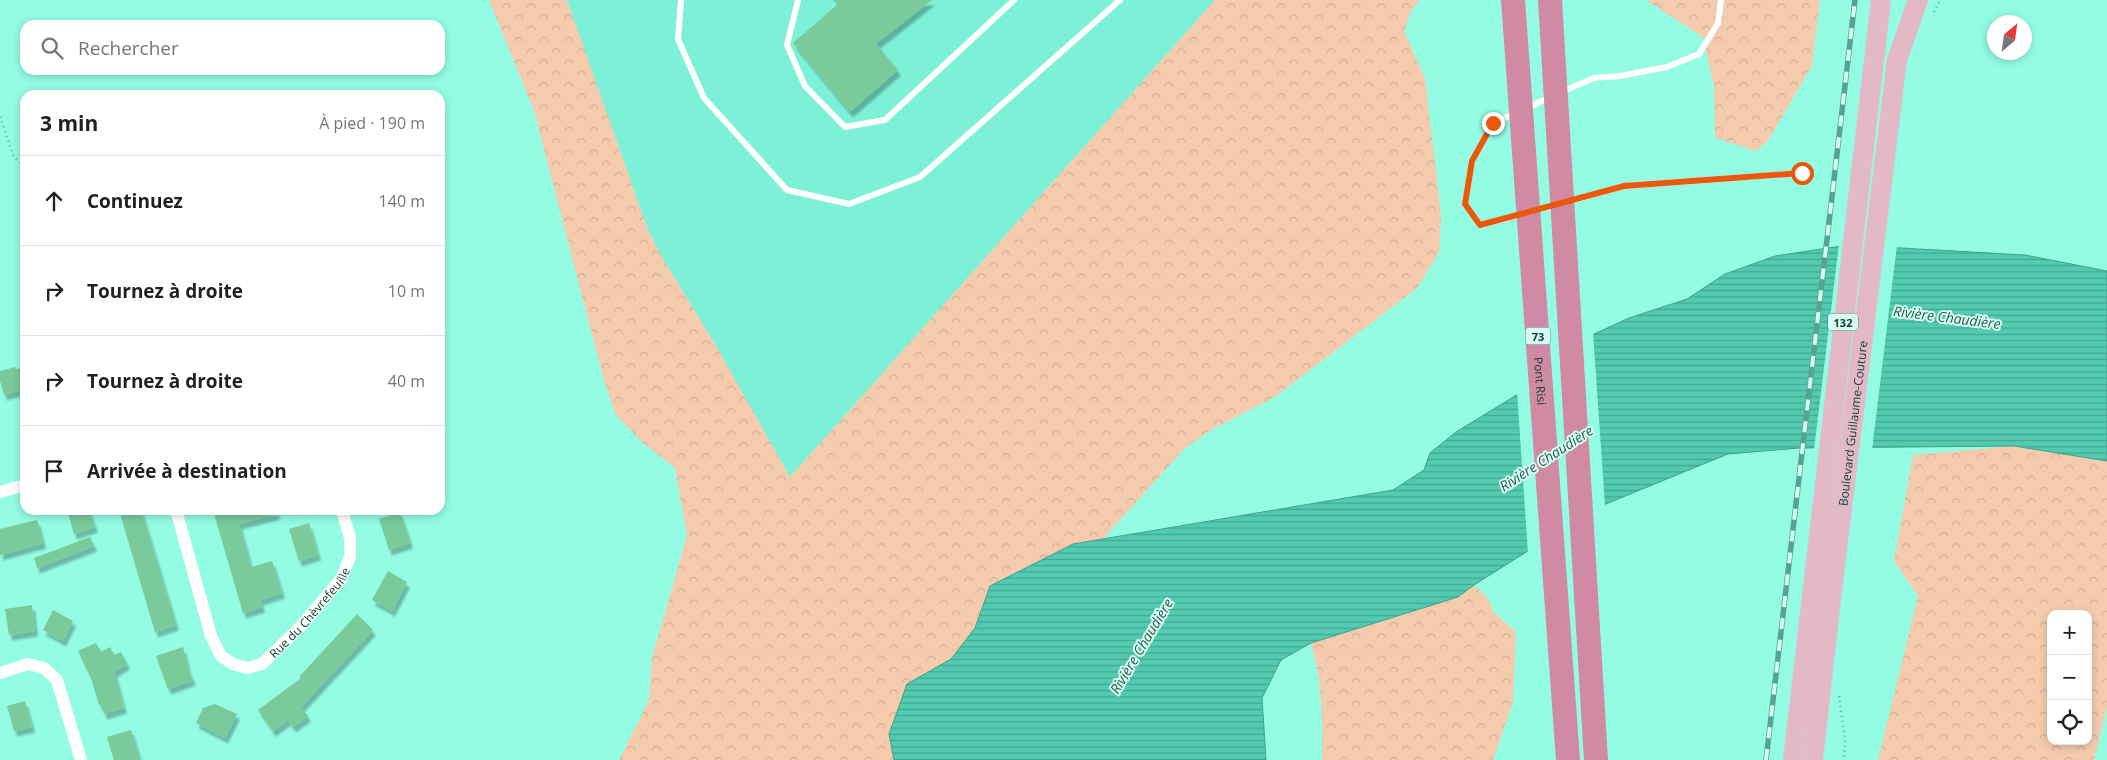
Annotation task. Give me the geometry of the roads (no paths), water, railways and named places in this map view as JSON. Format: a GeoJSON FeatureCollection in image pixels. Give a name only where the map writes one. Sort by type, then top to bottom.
{"type":"FeatureCollection","features":[{"type":"Feature","properties":{"kind":"highway","name":"Pont Risi"},"geometry":{"type":"LineString","coordinates":[[1513,0],[1568,760]]}},
{"type":"Feature","properties":{"kind":"highway"},"geometry":{"type":"LineString","coordinates":[[1550,0],[1596,760]]}},
{"type":"Feature","properties":{"kind":"main road","name":"Boulevard Guillaume-Couture"},"geometry":{"type":"LineString","coordinates":[[1813,760],[1822,590],[1881,0]]}},
{"type":"Feature","properties":{"kind":"main road","name":"Boulevard Guillaume-Couture"},"geometry":{"type":"LineString","coordinates":[[1793,760],[1822,590],[1897,60],[1918,0]]}},
{"type":"Feature","properties":{"kind":"street"},"geometry":{"type":"LineString","coordinates":[[0,492],[20,486]]}},
{"type":"Feature","properties":{"kind":"street","name":"Rue du Chèvrefeuille"},"geometry":{"type":"LineString","coordinates":[[177,515],[211,636],[221,656],[233,664],[246,668],[262,664],[302,625],[341,579],[350,557],[350,538],[343,515]]}},
{"type":"Feature","properties":{"kind":"street"},"geometry":{"type":"LineString","coordinates":[[0,673],[28,664],[44,668],[57,680],[81,760]]}},
{"type":"Feature","properties":{"kind":"lane"},"geometry":{"type":"LineString","coordinates":[[682,0],[678,39],[704,98],[786,190],[849,204],[920,177],[1120,0]]}},
{"type":"Feature","properties":{"kind":"lane"},"geometry":{"type":"LineString","coordinates":[[798,0],[787,45],[805,86],[845,127],[885,120],[1014,0]]}},
{"type":"Feature","properties":{"kind":"lane"},"geometry":{"type":"LineString","coordinates":[[1720,0],[1718,23],[1699,54],[1667,67],[1620,76],[1594,78],[1493,123],[1472,161],[1465,204],[1480,225],[1624,186],[1802,173]]}},
{"type":"Feature","properties":{"kind":"water","name":"Rivière Chaudière"},"geometry":{"type":"Polygon","coordinates":[[[1848,245],[2025,255],[2107,271],[2107,461],[2014,446],[1799,448],[1728,454],[1596,508],[1458,597],[1311,643],[1281,660],[1262,698],[1266,760],[894,760],[889,734],[907,684],[951,659],[975,628],[990,586],[1073,544],[1393,490],[1424,470],[1430,453],[1456,432],[1523,391],[1581,340],[1629,318],[1687,299],[1725,274],[1775,256],[1848,245]]]}},
{"type":"Feature","properties":{"kind":"railway"},"geometry":{"type":"LineString","coordinates":[[1766,760],[1855,0]]}}]}
